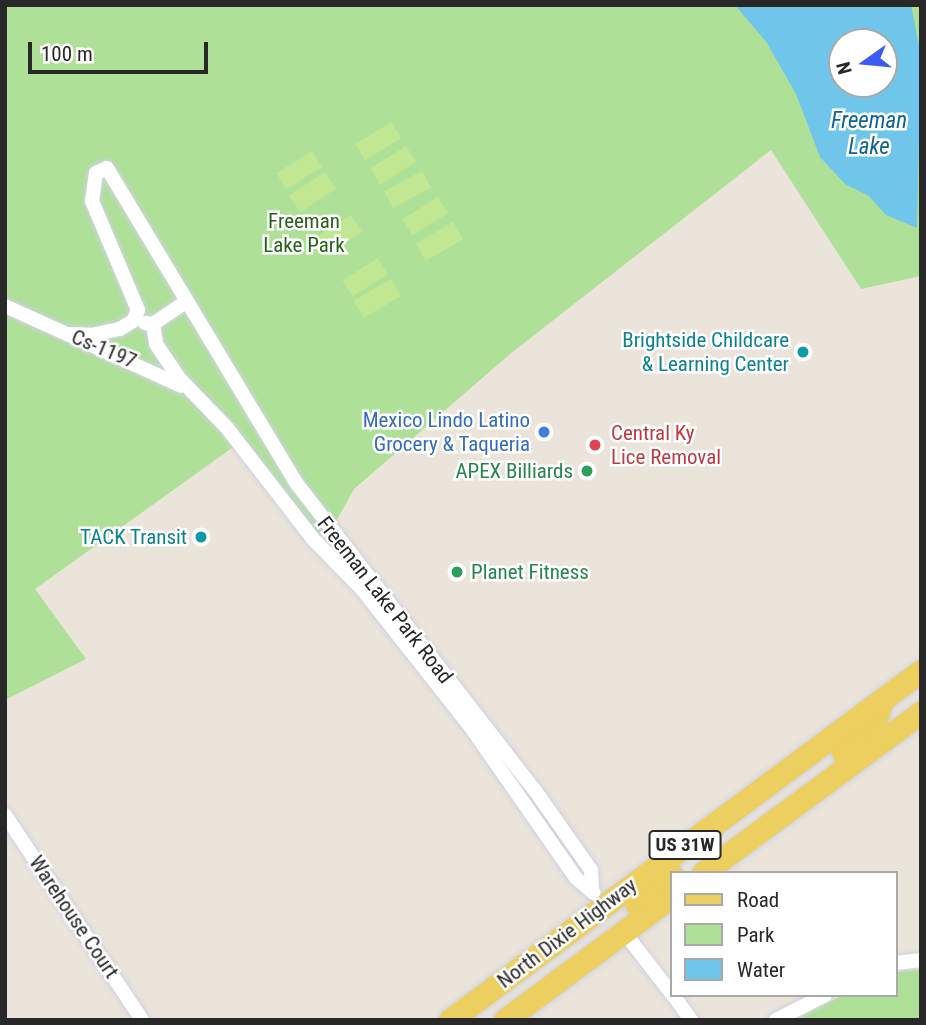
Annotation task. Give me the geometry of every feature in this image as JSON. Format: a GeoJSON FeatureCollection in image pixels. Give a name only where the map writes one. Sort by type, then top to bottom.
{"type":"FeatureCollection","features":[{"type":"Feature","properties":{"kind":"main road","name":"North Dixie Highway"},"geometry":{"type":"LineString","coordinates":[[450,1020],[597,897],[740,805],[921,671]]}},
{"type":"Feature","properties":{"kind":"main road"},"geometry":{"type":"LineString","coordinates":[[901,728],[910,703],[921,693]]}},
{"type":"Feature","properties":{"kind":"main road"},"geometry":{"type":"LineString","coordinates":[[727,855],[731,841],[805,786],[874,726],[882,710],[881,700]]}},
{"type":"Feature","properties":{"kind":"main road","name":"US 31W"},"geometry":{"type":"LineString","coordinates":[[706,871],[921,712]]}},
{"type":"Feature","properties":{"kind":"main road"},"geometry":{"type":"LineString","coordinates":[[678,871],[735,824],[740,805]]}},
{"type":"Feature","properties":{"kind":"main road"},"geometry":{"type":"LineString","coordinates":[[624,932],[633,908],[670,877]]}},
{"type":"Feature","properties":{"kind":"main road"},"geometry":{"type":"LineString","coordinates":[[503,1020],[508,1006],[588,943],[602,923],[597,897]]}},
{"type":"Feature","properties":{"kind":"main road","name":"North Dixie Highway"},"geometry":{"type":"LineString","coordinates":[[503,1020],[670,898]]}},
{"type":"Feature","properties":{"kind":"street","name":"Freeman Lake Park Road"},"geometry":{"type":"LineString","coordinates":[[133,321],[138,304],[92,201],[93,180],[99,169],[113,172],[127,206],[317,514],[534,789],[591,870],[597,897]]}},
{"type":"Feature","properties":{"kind":"street"},"geometry":{"type":"LineString","coordinates":[[68,334],[91,335],[133,321],[153,324],[186,302]]}},
{"type":"Feature","properties":{"kind":"street","name":"Cs-1197"},"geometry":{"type":"LineString","coordinates":[[5,306],[149,368],[199,399]]}},
{"type":"Feature","properties":{"kind":"street"},"geometry":{"type":"LineString","coordinates":[[153,324],[156,344],[199,399]]}},
{"type":"Feature","properties":{"kind":"street","name":"Freeman Lake Park Road"},"geometry":{"type":"LineString","coordinates":[[199,399],[227,428],[313,539],[361,589],[470,726],[576,878],[597,897]]}},
{"type":"Feature","properties":{"kind":"street","name":"Warehouse Court"},"geometry":{"type":"LineString","coordinates":[[5,815],[142,1020]]}},
{"type":"Feature","properties":{"kind":"street"},"geometry":{"type":"LineString","coordinates":[[624,932],[670,990]]}},
{"type":"Feature","properties":{"kind":"street"},"geometry":{"type":"LineString","coordinates":[[898,963],[921,960]]}},
{"type":"Feature","properties":{"kind":"street"},"geometry":{"type":"LineString","coordinates":[[675,997],[691,1020]]}},
{"type":"Feature","properties":{"kind":"street"},"geometry":{"type":"LineString","coordinates":[[776,1020],[821,997]]}},
{"type":"Feature","properties":{"kind":"green space","name":"Freeman Lake Park"},"geometry":{"type":"Polygon","coordinates":[[[5,5],[921,5],[921,276],[861,289],[771,150],[510,354],[354,489],[330,532],[313,539],[288,503],[232,448],[35,589],[86,659],[5,700],[5,5]]]}},
{"type":"Feature","properties":{"kind":"green space"},"geometry":{"type":"Polygon","coordinates":[[[391,122],[401,138],[365,160],[355,144],[391,122]]]}},
{"type":"Feature","properties":{"kind":"green space"},"geometry":{"type":"Polygon","coordinates":[[[406,146],[416,162],[380,184],[370,168],[406,146]]]}},
{"type":"Feature","properties":{"kind":"green space"},"geometry":{"type":"Polygon","coordinates":[[[312,151],[322,167],[286,189],[276,173],[312,151]]]}},
{"type":"Feature","properties":{"kind":"green space"},"geometry":{"type":"Polygon","coordinates":[[[422,171],[431,188],[393,208],[384,191],[422,171]]]}},
{"type":"Feature","properties":{"kind":"green space"},"geometry":{"type":"Polygon","coordinates":[[[325,172],[336,189],[300,212],[289,195],[325,172]]]}},
{"type":"Feature","properties":{"kind":"green space"},"geometry":{"type":"Polygon","coordinates":[[[438,197],[448,213],[412,235],[402,219],[438,197]]]}},
{"type":"Feature","properties":{"kind":"green space"},"geometry":{"type":"Polygon","coordinates":[[[351,215],[362,232],[327,255],[316,238],[351,215]]]}},
{"type":"Feature","properties":{"kind":"green space"},"geometry":{"type":"Polygon","coordinates":[[[453,222],[463,239],[426,261],[416,244],[453,222]]]}},
{"type":"Feature","properties":{"kind":"green space"},"geometry":{"type":"Polygon","coordinates":[[[378,258],[388,274],[352,296],[342,280],[378,258]]]}},
{"type":"Feature","properties":{"kind":"green space"},"geometry":{"type":"Polygon","coordinates":[[[391,279],[401,296],[364,318],[354,300],[391,279]]]}},
{"type":"Feature","properties":{"kind":"green space"},"geometry":{"type":"Polygon","coordinates":[[[921,969],[921,1020],[795,1020],[839,997],[898,997],[898,972],[921,969]]]}},
{"type":"Feature","properties":{"kind":"water","name":"Freeman Lake"},"geometry":{"type":"Polygon","coordinates":[[[735,5],[911,5],[921,56],[917,228],[886,215],[869,196],[845,184],[820,157],[796,94],[767,43],[735,5]]]}},
{"type":"Feature","properties":{"kind":"place","name":"Brightside Childcare & Learning Center"},"geometry":{"type":"Point","coordinates":[803,352]}},
{"type":"Feature","properties":{"kind":"place","name":"Mexico Lindo Latino Grocery & Taqueria"},"geometry":{"type":"Point","coordinates":[544,432]}},
{"type":"Feature","properties":{"kind":"place","name":"Central Ky Lice Removal"},"geometry":{"type":"Point","coordinates":[595,445]}},
{"type":"Feature","properties":{"kind":"place","name":"APEX Billiards"},"geometry":{"type":"Point","coordinates":[587,471]}},
{"type":"Feature","properties":{"kind":"place","name":"TACK Transit"},"geometry":{"type":"Point","coordinates":[201,537]}},
{"type":"Feature","properties":{"kind":"place","name":"Planet Fitness"},"geometry":{"type":"Point","coordinates":[457,572]}}]}
